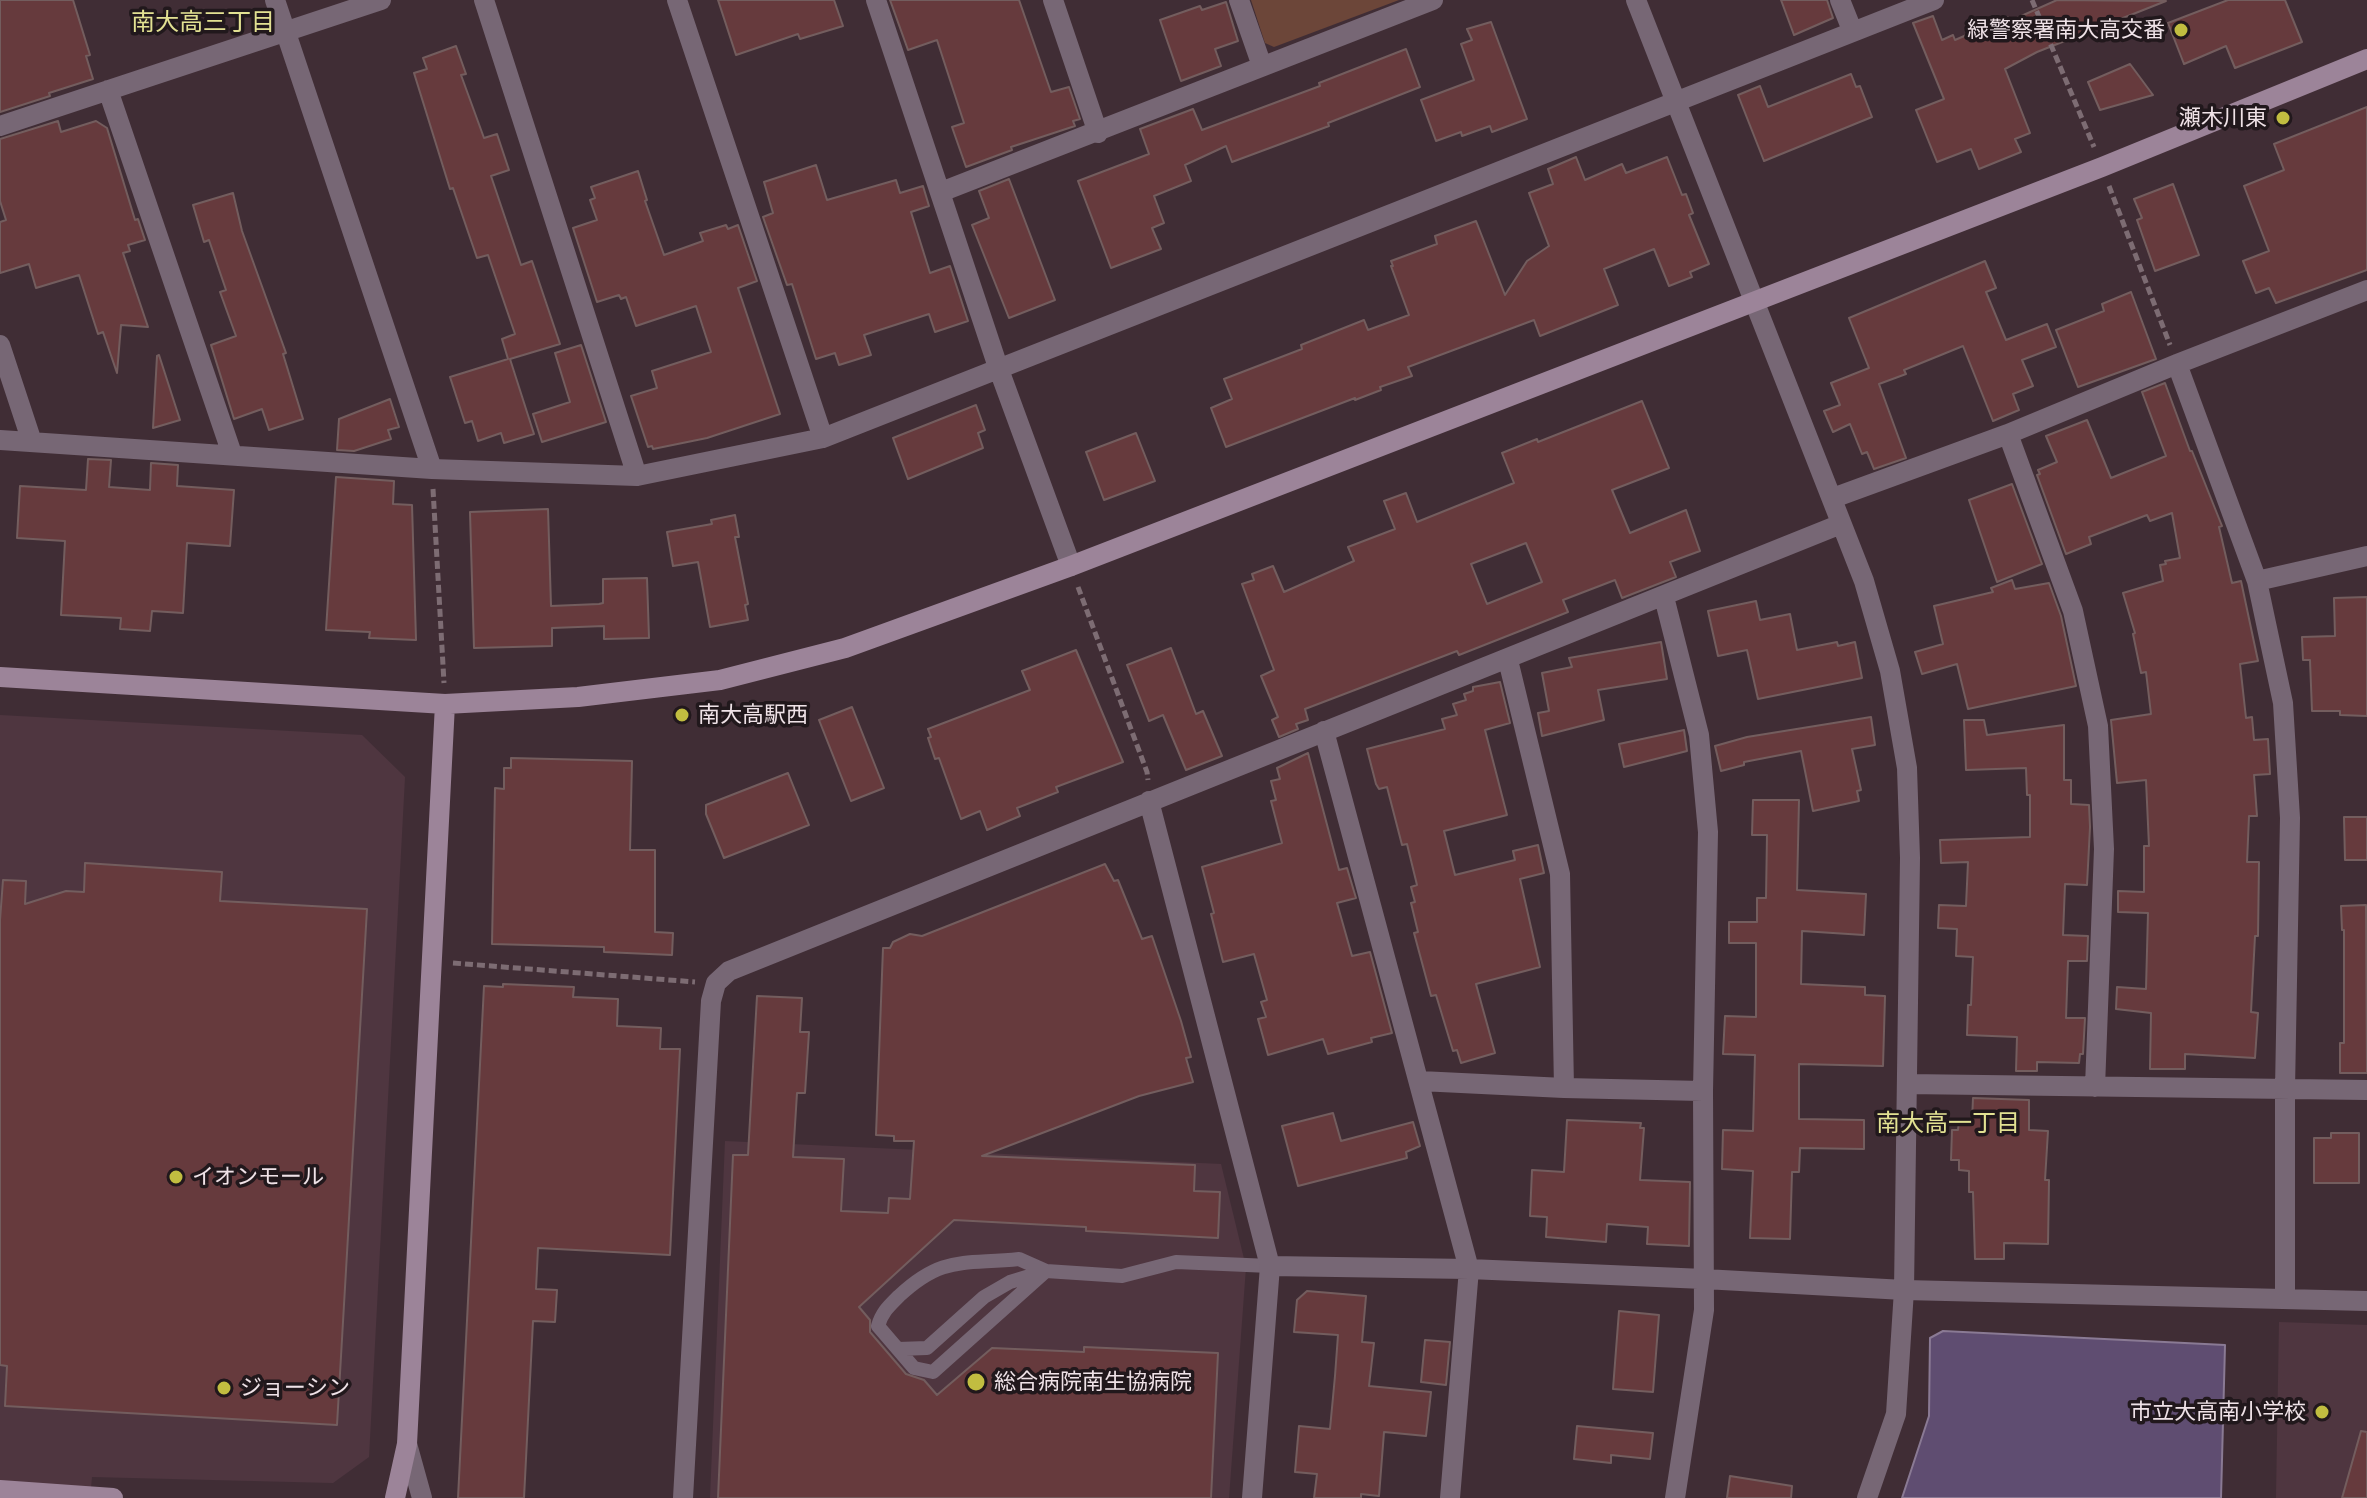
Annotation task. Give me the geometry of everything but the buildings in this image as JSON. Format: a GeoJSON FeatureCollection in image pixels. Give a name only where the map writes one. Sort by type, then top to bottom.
{"type":"FeatureCollection","features":[{"type":"Feature","properties":{"kind":"street"},"geometry":{"type":"LineString","coordinates":[[275,0],[432,469]]}},
{"type":"Feature","properties":{"kind":"street"},"geometry":{"type":"LineString","coordinates":[[0,126],[381,0]]}},
{"type":"Feature","properties":{"kind":"street"},"geometry":{"type":"LineString","coordinates":[[484,0],[637,476]]}},
{"type":"Feature","properties":{"kind":"street"},"geometry":{"type":"LineString","coordinates":[[677,0],[823,438]]}},
{"type":"Feature","properties":{"kind":"street"},"geometry":{"type":"LineString","coordinates":[[876,0],[998,367],[1071,566]]}},
{"type":"Feature","properties":{"kind":"street"},"geometry":{"type":"LineString","coordinates":[[1053,0],[1098,133]]}},
{"type":"Feature","properties":{"kind":"street"},"geometry":{"type":"LineString","coordinates":[[1239,0],[1262,66]]}},
{"type":"Feature","properties":{"kind":"street"},"geometry":{"type":"LineString","coordinates":[[941,192],[1433,0]]}},
{"type":"Feature","properties":{"kind":"street"},"geometry":{"type":"LineString","coordinates":[[1636,0],[1864,581],[1890,671],[1907,768],[1910,858],[1904,1290],[1896,1414],[1867,1498]]}},
{"type":"Feature","properties":{"kind":"street"},"geometry":{"type":"LineString","coordinates":[[1840,0],[1852,30]]}},
{"type":"Feature","properties":{"kind":"street"},"geometry":{"type":"LineString","coordinates":[[0,440],[432,469],[637,476],[823,438],[1934,0]]}},
{"type":"Feature","properties":{"kind":"street"},"geometry":{"type":"LineString","coordinates":[[0,677],[445,704],[578,697],[720,680],[845,648],[1071,566],[2102,167],[2367,59]]}},
{"type":"Feature","properties":{"kind":"street"},"geometry":{"type":"LineString","coordinates":[[108,90],[232,454]]}},
{"type":"Feature","properties":{"kind":"street"},"geometry":{"type":"LineString","coordinates":[[1833,498],[2008,434],[2367,290]]}},
{"type":"Feature","properties":{"kind":"street"},"geometry":{"type":"LineString","coordinates":[[0,345],[32,442]]}},
{"type":"Feature","properties":{"kind":"street"},"geometry":{"type":"LineString","coordinates":[[2177,364],[2257,581],[2283,703],[2290,818],[2285,1299]]}},
{"type":"Feature","properties":{"kind":"street"},"geometry":{"type":"LineString","coordinates":[[2008,434],[2073,611],[2098,726],[2104,849],[2095,1087]]}},
{"type":"Feature","properties":{"kind":"street"},"geometry":{"type":"LineString","coordinates":[[683,1498],[710,1017],[716,983],[729,971],[1841,524]]}},
{"type":"Feature","properties":{"kind":"street"},"geometry":{"type":"LineString","coordinates":[[2257,581],[2367,556]]}},
{"type":"Feature","properties":{"kind":"street"},"geometry":{"type":"LineString","coordinates":[[1664,597],[1699,735],[1708,832],[1703,1091],[1704,1310],[1675,1498]]}},
{"type":"Feature","properties":{"kind":"street"},"geometry":{"type":"LineString","coordinates":[[1508,660],[1560,874],[1564,1088]]}},
{"type":"Feature","properties":{"kind":"street"},"geometry":{"type":"LineString","coordinates":[[395,1498],[407,1444],[445,704]]}},
{"type":"Feature","properties":{"kind":"street"},"geometry":{"type":"LineString","coordinates":[[1324,731],[1469,1269],[1450,1498]]}},
{"type":"Feature","properties":{"kind":"street"},"geometry":{"type":"LineString","coordinates":[[1149,801],[1270,1266],[1252,1498]]}},
{"type":"Feature","properties":{"kind":"street"},"geometry":{"type":"LineString","coordinates":[[1420,1081],[1703,1091]]}},
{"type":"Feature","properties":{"kind":"street"},"geometry":{"type":"LineString","coordinates":[[1907,1084],[2367,1090]]}},
{"type":"Feature","properties":{"kind":"street"},"geometry":{"type":"LineString","coordinates":[[1270,1266],[1469,1269],[1904,1290],[2367,1301]]}},
{"type":"Feature","properties":{"kind":"street"},"geometry":{"type":"LineString","coordinates":[[407,1444],[422,1498]]}},
{"type":"Feature","properties":{"kind":"street"},"geometry":{"type":"LineString","coordinates":[[0,1490],[113,1498]]}},
{"type":"Feature","properties":{"kind":"lane"},"geometry":{"type":"LineString","coordinates":[[1046,1271],[933,1372],[914,1368],[878,1326],[882,1313],[920,1277],[949,1263],[978,1264],[1019,1259],[1046,1271],[1122,1276],[1176,1262],[1270,1266]]}},
{"type":"Feature","properties":{"kind":"lane"},"geometry":{"type":"LineString","coordinates":[[898,1349],[927,1348],[984,1297],[1010,1282],[1046,1271]]}},
{"type":"Feature","properties":{"kind":"path"},"geometry":{"type":"LineString","coordinates":[[432,469],[445,704]]}},
{"type":"Feature","properties":{"kind":"path"},"geometry":{"type":"LineString","coordinates":[[1071,566],[1147,772],[1149,801]]}},
{"type":"Feature","properties":{"kind":"path"},"geometry":{"type":"LineString","coordinates":[[432,961],[716,983]]}},
{"type":"Feature","properties":{"kind":"shaded area"},"geometry":{"type":"Polygon","coordinates":[[[1251,0],[1399,0],[1274,47],[1265,43],[1251,0]]]}},
{"type":"Feature","properties":{"kind":"shaded area","name":"イオンモール"},"geometry":{"type":"Polygon","coordinates":[[[0,715],[362,735],[405,777],[369,1457],[333,1483],[92,1477],[90,1498],[0,1498],[0,715]]]}},
{"type":"Feature","properties":{"kind":"shaded area","name":"総合病院南生協病院"},"geometry":{"type":"Polygon","coordinates":[[[725,1141],[1221,1164],[1246,1267],[1229,1498],[710,1498],[725,1141]]]}},
{"type":"Feature","properties":{"kind":"shaded area","name":"市立大高南小学校"},"geometry":{"type":"Polygon","coordinates":[[[2279,1322],[2367,1325],[2367,1498],[2276,1498],[2279,1322]]]}},
{"type":"Feature","properties":{"kind":"shaded area"},"geometry":{"type":"Polygon","coordinates":[[[1943,1331],[2225,1345],[2221,1498],[1902,1498],[1929,1416],[1930,1338],[1943,1331]]]}},
{"type":"Feature","properties":{"kind":"place","name":"緑警察署南大高交番"},"geometry":{"type":"Point","coordinates":[2181,30]}},
{"type":"Feature","properties":{"kind":"place","name":"瀬木川東"},"geometry":{"type":"Point","coordinates":[2283,118]}},
{"type":"Feature","properties":{"kind":"place","name":"南大高駅西"},"geometry":{"type":"Point","coordinates":[682,715]}},
{"type":"Feature","properties":{"kind":"place","name":"イオンモール"},"geometry":{"type":"Point","coordinates":[176,1177]}},
{"type":"Feature","properties":{"kind":"place","name":"総合病院南生協病院"},"geometry":{"type":"Point","coordinates":[976,1382]}},
{"type":"Feature","properties":{"kind":"place","name":"ジョーシン"},"geometry":{"type":"Point","coordinates":[224,1388]}},
{"type":"Feature","properties":{"kind":"place","name":"市立大高南小学校"},"geometry":{"type":"Point","coordinates":[2322,1412]}},
{"type":"Feature","properties":{"kind":"district","name":"南大高三丁目"},"geometry":{"type":"Point","coordinates":[203,22]}},
{"type":"Feature","properties":{"kind":"district","name":"南大高一丁目"},"geometry":{"type":"Point","coordinates":[1948,1123]}}]}
